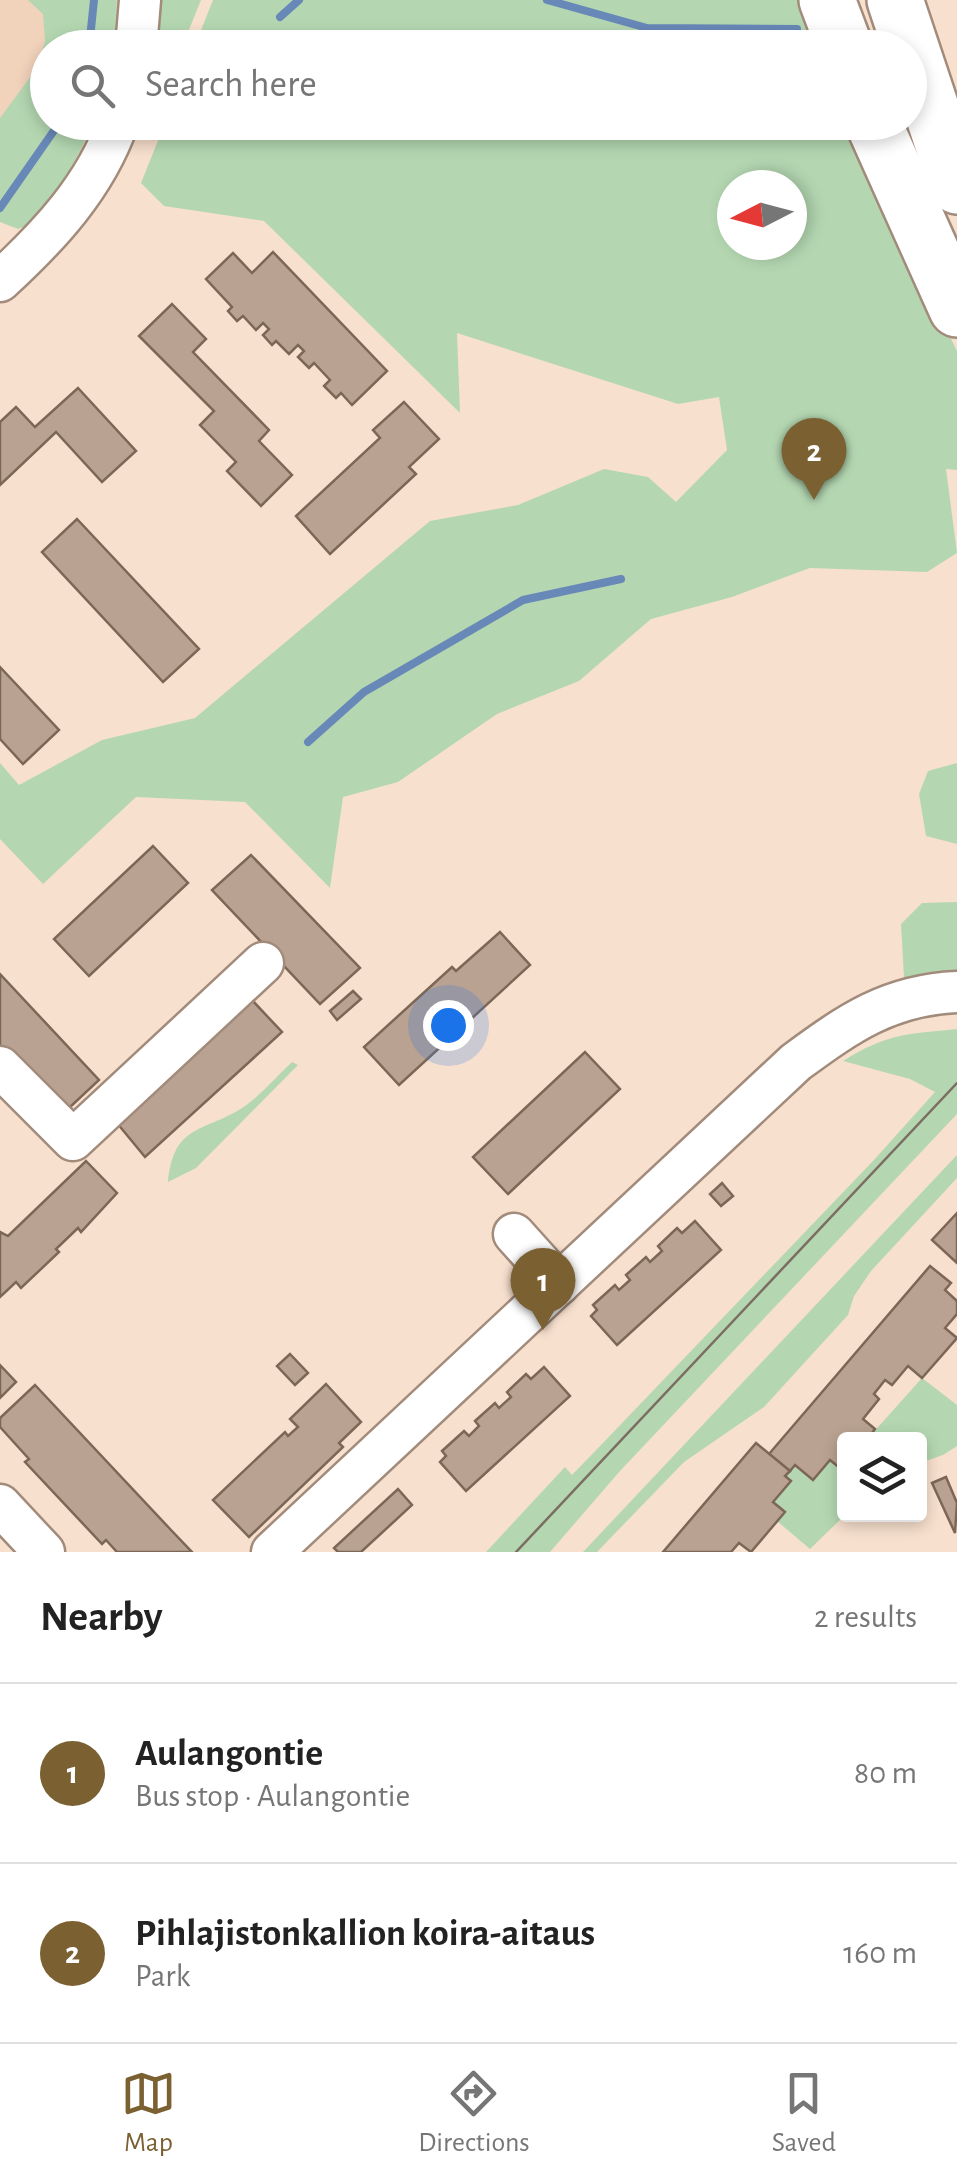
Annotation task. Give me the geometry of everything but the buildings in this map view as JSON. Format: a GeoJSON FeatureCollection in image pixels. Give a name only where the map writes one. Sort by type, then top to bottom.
{"type":"FeatureCollection","features":[{"type":"Feature","properties":{"kind":"highway"},"geometry":{"type":"LineString","coordinates":[[828,0],[839,30]]}},
{"type":"Feature","properties":{"kind":"highway"},"geometry":{"type":"LineString","coordinates":[[895,0],[905,30]]}},
{"type":"Feature","properties":{"kind":"highway"},"geometry":{"type":"LineString","coordinates":[[927,96],[957,186]]}},
{"type":"Feature","properties":{"kind":"highway"},"geometry":{"type":"LineString","coordinates":[[882,140],[957,310]]}},
{"type":"Feature","properties":{"kind":"street"},"geometry":{"type":"LineString","coordinates":[[138,30],[140,0]]}},
{"type":"Feature","properties":{"kind":"street"},"geometry":{"type":"LineString","coordinates":[[0,281],[90,182],[110,140]]}},
{"type":"Feature","properties":{"kind":"street"},"geometry":{"type":"LineString","coordinates":[[0,1067],[73,1140],[263,963]]}},
{"type":"Feature","properties":{"kind":"street"},"geometry":{"type":"LineString","coordinates":[[272,1552],[796,1062],[854,1020],[901,999],[957,992]]}},
{"type":"Feature","properties":{"kind":"street"},"geometry":{"type":"LineString","coordinates":[[514,1234],[558,1284]]}},
{"type":"Feature","properties":{"kind":"street"},"geometry":{"type":"LineString","coordinates":[[0,1505],[44,1552]]}},
{"type":"Feature","properties":{"kind":"shaded area"},"geometry":{"type":"Polygon","coordinates":[[[0,0],[88,0],[63,30],[30,30],[30,140],[38,140],[0,207],[0,0]]]}},
{"type":"Feature","properties":{"kind":"green space"},"geometry":{"type":"Polygon","coordinates":[[[28,0],[117,0],[115,30],[44,30],[43,14],[28,0]]]}},
{"type":"Feature","properties":{"kind":"green space"},"geometry":{"type":"Polygon","coordinates":[[[157,0],[201,0],[189,30],[155,30],[157,0]]]}},
{"type":"Feature","properties":{"kind":"green space"},"geometry":{"type":"Polygon","coordinates":[[[213,0],[800,0],[813,30],[201,30],[213,0]]]}},
{"type":"Feature","properties":{"kind":"green space"},"geometry":{"type":"Polygon","coordinates":[[[30,77],[30,140],[85,140],[51,199],[18,229],[0,222],[0,118],[30,77]]]}},
{"type":"Feature","properties":{"kind":"green space"},"geometry":{"type":"Polygon","coordinates":[[[158,140],[861,140],[904,242],[957,351],[957,470],[946,469],[957,553],[927,572],[810,568],[732,597],[651,619],[579,681],[497,714],[398,782],[343,797],[330,888],[245,802],[136,797],[43,884],[0,839],[0,763],[19,785],[102,740],[195,718],[430,521],[518,505],[604,469],[648,477],[676,502],[727,450],[719,397],[678,404],[457,333],[460,413],[264,221],[164,206],[141,183],[158,140]]]}},
{"type":"Feature","properties":{"kind":"green space"},"geometry":{"type":"Polygon","coordinates":[[[957,763],[957,844],[926,836],[919,794],[928,771],[957,763]]]}},
{"type":"Feature","properties":{"kind":"green space"},"geometry":{"type":"Polygon","coordinates":[[[957,902],[957,971],[904,978],[901,924],[922,903],[957,902]]]}},
{"type":"Feature","properties":{"kind":"green space"},"geometry":{"type":"Polygon","coordinates":[[[957,1029],[957,1114],[620,1471],[550,1552],[486,1552],[565,1467],[572,1475],[935,1092],[910,1079],[843,1061],[898,1036],[957,1029]]]}},
{"type":"Feature","properties":{"kind":"green space"},"geometry":{"type":"Polygon","coordinates":[[[292,1062],[298,1065],[196,1168],[168,1182],[171,1163],[184,1139],[245,1106],[292,1062]]]}},
{"type":"Feature","properties":{"kind":"green space"},"geometry":{"type":"Polygon","coordinates":[[[957,1155],[957,1178],[871,1271],[854,1296],[848,1315],[764,1407],[684,1462],[597,1552],[583,1552],[957,1155]]]}},
{"type":"Feature","properties":{"kind":"green space"},"geometry":{"type":"Polygon","coordinates":[[[922,1378],[957,1405],[957,1446],[927,1461],[927,1432],[874,1432],[922,1378]]]}},
{"type":"Feature","properties":{"kind":"green space"},"geometry":{"type":"Polygon","coordinates":[[[830,1460],[837,1466],[838,1522],[810,1549],[777,1521],[773,1502],[790,1482],[786,1477],[795,1465],[830,1460]]]}},
{"type":"Feature","properties":{"kind":"waterway"},"geometry":{"type":"LineString","coordinates":[[91,30],[94,0]]}},
{"type":"Feature","properties":{"kind":"waterway"},"geometry":{"type":"LineString","coordinates":[[280,17],[299,0]]}},
{"type":"Feature","properties":{"kind":"waterway"},"geometry":{"type":"LineString","coordinates":[[547,0],[647,28],[797,29]]}},
{"type":"Feature","properties":{"kind":"waterway"},"geometry":{"type":"LineString","coordinates":[[0,208],[47,140]]}},
{"type":"Feature","properties":{"kind":"waterway"},"geometry":{"type":"LineString","coordinates":[[308,742],[364,692],[523,600],[621,579]]}},
{"type":"Feature","properties":{"kind":"tram line"},"geometry":{"type":"LineString","coordinates":[[516,1552],[957,1083]]}},
{"type":"Feature","properties":{"kind":"place","name":"Pihlajistonkallion koira-aitaus"},"geometry":{"type":"Point","coordinates":[814,500]}},
{"type":"Feature","properties":{"kind":"place","name":"Aulangontie"},"geometry":{"type":"Point","coordinates":[543,1330]}}]}
